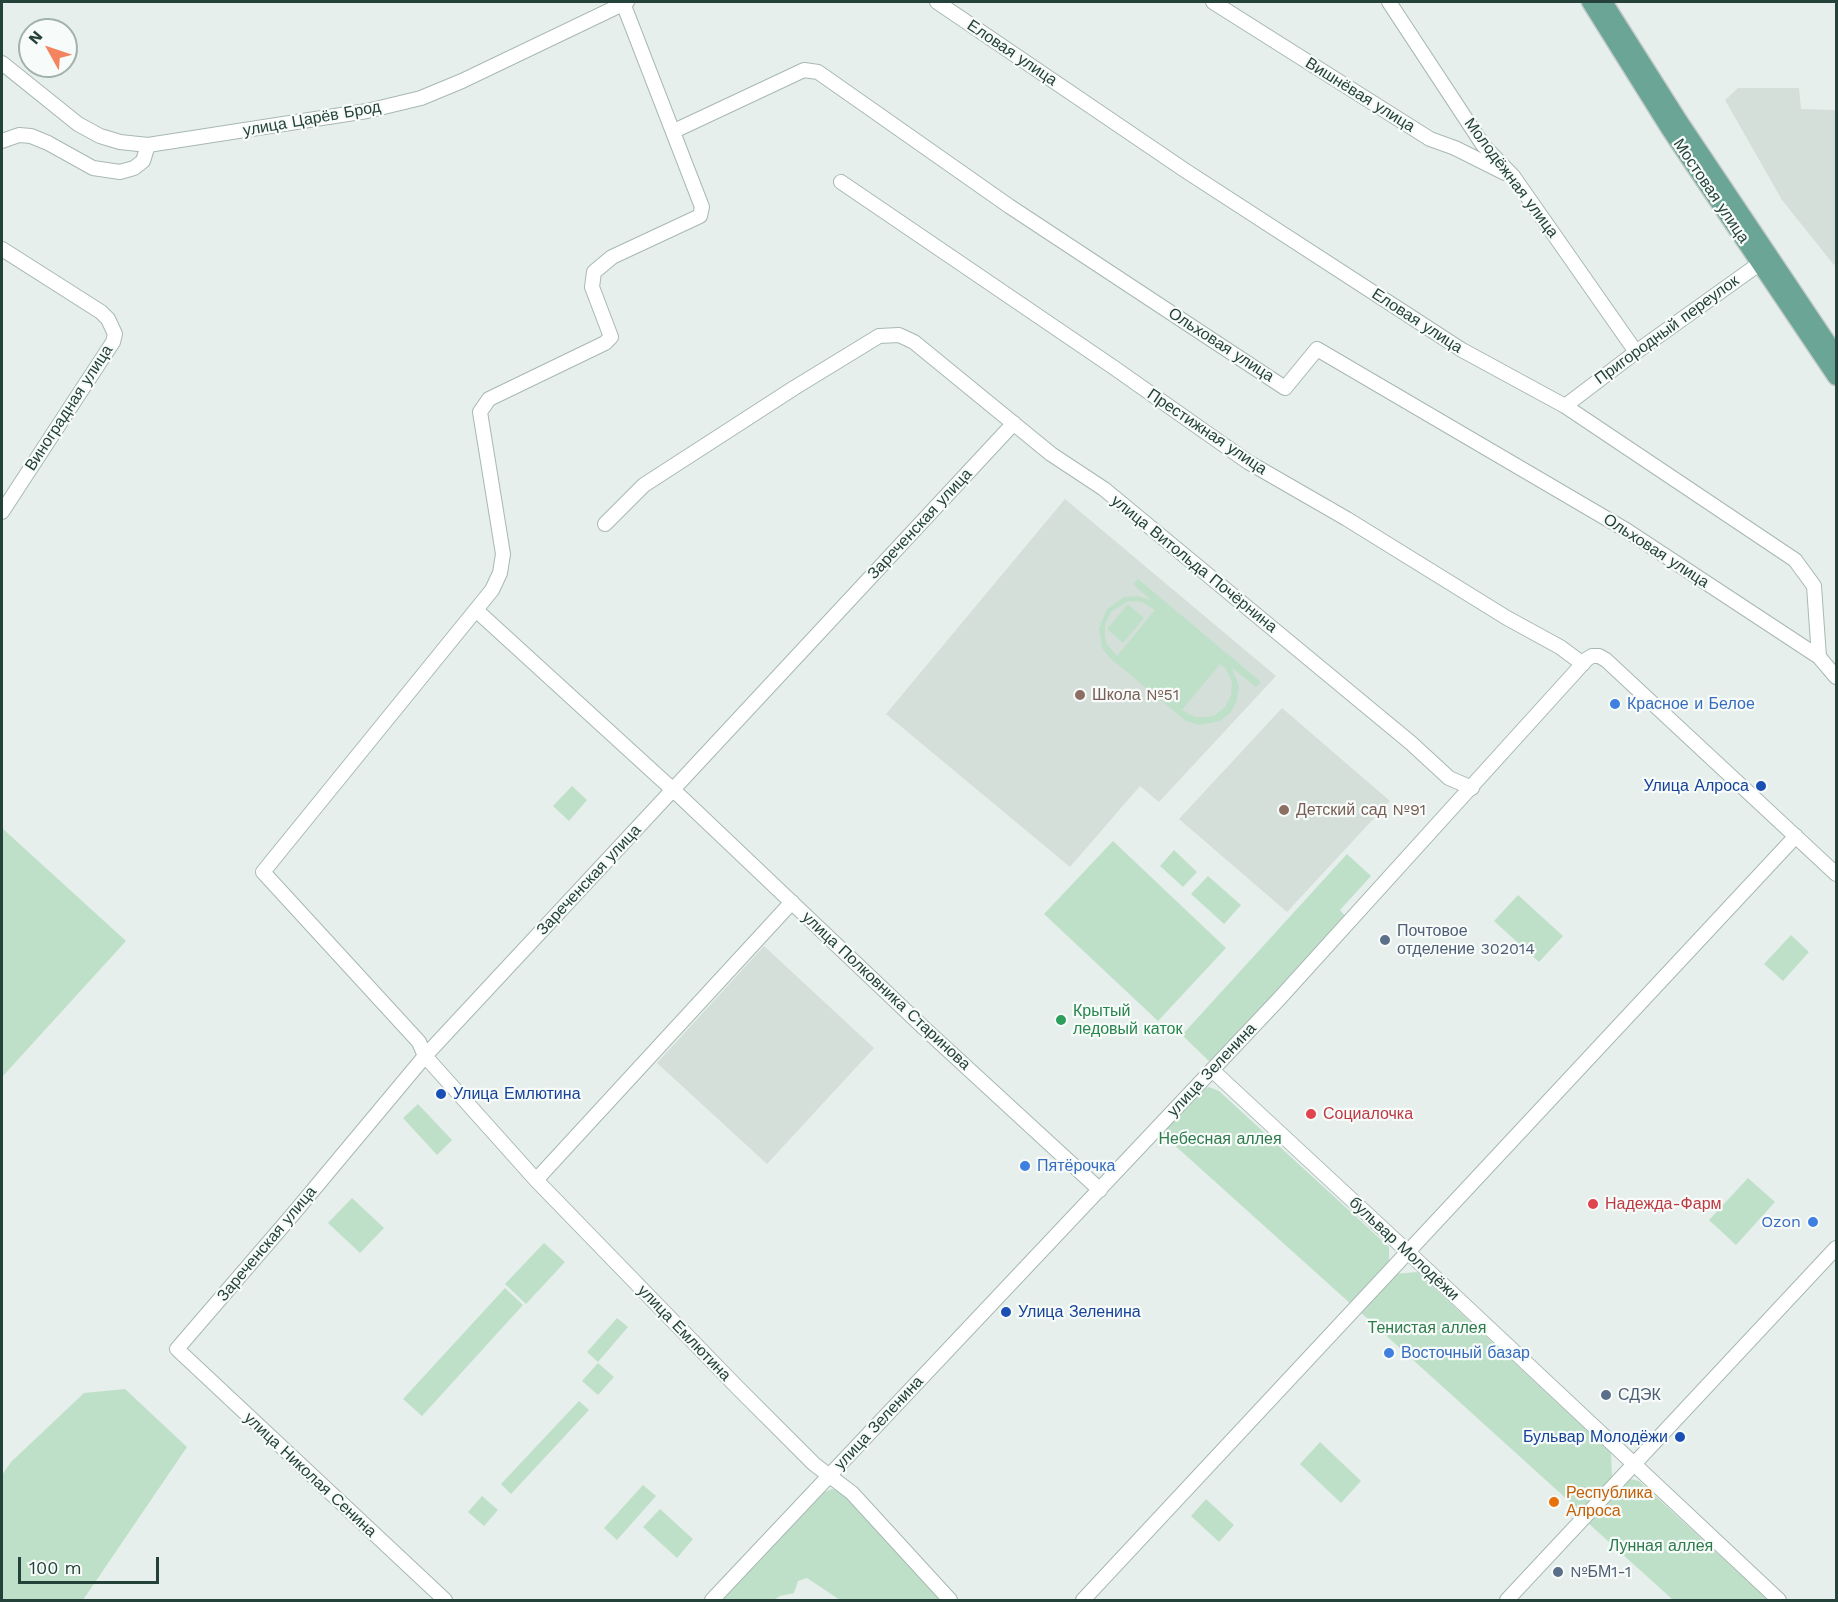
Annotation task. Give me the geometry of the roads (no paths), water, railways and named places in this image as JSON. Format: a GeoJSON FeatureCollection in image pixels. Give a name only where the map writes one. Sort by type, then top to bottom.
{"type":"FeatureCollection","features":[{"type":"Feature","properties":{"kind":"main road","name":"Мостовая улица"},"geometry":{"type":"LineString","coordinates":[[1590,2],[1670,130],[1836,355]]}},
{"type":"Feature","properties":{"kind":"main road","name":"Мостовая улица"},"geometry":{"type":"LineString","coordinates":[[1604,2],[1836,377]]}},
{"type":"Feature","properties":{"kind":"street"},"geometry":{"type":"LineString","coordinates":[[476,610],[496,582],[503,554],[480,412],[489,399],[605,343],[610,337],[592,287],[594,272],[612,257],[700,216],[702,207],[625,2]]}},
{"type":"Feature","properties":{"kind":"street","name":"улица Царёв Брод"},"geometry":{"type":"LineString","coordinates":[[2,63],[78,124],[110,139],[148,145],[367,111],[421,98],[462,81],[625,2]]}},
{"type":"Feature","properties":{"kind":"street","name":"Еловая улица"},"geometry":{"type":"LineString","coordinates":[[937,2],[1186,171],[1462,350],[1565,406],[1794,560],[1814,586],[1819,657]]}},
{"type":"Feature","properties":{"kind":"street","name":"Вишнёвая улица"},"geometry":{"type":"LineString","coordinates":[[1213,2],[1430,139],[1455,148],[1513,176]]}},
{"type":"Feature","properties":{"kind":"street","name":"Молодёжная улица"},"geometry":{"type":"LineString","coordinates":[[1389,2],[1483,145],[1513,176],[1636,352]]}},
{"type":"Feature","properties":{"kind":"street","name":"Ольховая улица"},"geometry":{"type":"LineString","coordinates":[[674,130],[804,70],[818,72],[1009,206],[1285,388],[1317,349],[1626,530],[1819,657]]}},
{"type":"Feature","properties":{"kind":"street"},"geometry":{"type":"LineString","coordinates":[[2,141],[19,135],[31,136],[93,168],[120,172],[134,168],[143,161],[148,145]]}},
{"type":"Feature","properties":{"kind":"street","name":"Престижная улица"},"geometry":{"type":"LineString","coordinates":[[842,182],[1248,462],[1347,519],[1507,618],[1560,647],[1583,664]]}},
{"type":"Feature","properties":{"kind":"street","name":"Виноградная улица"},"geometry":{"type":"LineString","coordinates":[[2,249],[101,312],[108,319],[115,334],[113,342],[2,512]]}},
{"type":"Feature","properties":{"kind":"street","name":"Пригородный переулок"},"geometry":{"type":"LineString","coordinates":[[1565,406],[1765,260]]}},
{"type":"Feature","properties":{"kind":"street","name":"улица Витольда Почёрнина"},"geometry":{"type":"LineString","coordinates":[[605,524],[644,485],[794,388],[879,336],[899,335],[914,342],[1051,454],[1104,489],[1402,735],[1449,778],[1472,788]]}},
{"type":"Feature","properties":{"kind":"street","name":"Зареченская улица"},"geometry":{"type":"LineString","coordinates":[[177,1349],[287,1222],[425,1056],[1014,423]]}},
{"type":"Feature","properties":{"kind":"street","name":"улица Полковника Старинова"},"geometry":{"type":"LineString","coordinates":[[476,610],[673,790],[1100,1190]]}},
{"type":"Feature","properties":{"kind":"street","name":"улица Емлютина"},"geometry":{"type":"LineString","coordinates":[[476,610],[263,872],[419,1042],[425,1056],[536,1180],[814,1464],[852,1493],[950,1600]]}},
{"type":"Feature","properties":{"kind":"street"},"geometry":{"type":"LineString","coordinates":[[1583,664],[1592,656],[1599,656],[1606,660],[1836,874]]}},
{"type":"Feature","properties":{"kind":"street"},"geometry":{"type":"LineString","coordinates":[[1819,657],[1836,677]]}},
{"type":"Feature","properties":{"kind":"street","name":"улица Зеленина"},"geometry":{"type":"LineString","coordinates":[[712,1600],[1212,1070],[1583,664]]}},
{"type":"Feature","properties":{"kind":"street"},"geometry":{"type":"LineString","coordinates":[[1083,1600],[1796,836]]}},
{"type":"Feature","properties":{"kind":"street"},"geometry":{"type":"LineString","coordinates":[[536,1180],[792,902]]}},
{"type":"Feature","properties":{"kind":"street","name":"бульвар Молодёжи"},"geometry":{"type":"LineString","coordinates":[[1212,1070],[1779,1600]]}},
{"type":"Feature","properties":{"kind":"street"},"geometry":{"type":"LineString","coordinates":[[1507,1600],[1836,1248]]}},
{"type":"Feature","properties":{"kind":"street","name":"улица Николая Сенина"},"geometry":{"type":"LineString","coordinates":[[177,1349],[445,1600]]}},
{"type":"Feature","properties":{"kind":"place","name":"Школа №51"},"geometry":{"type":"Point","coordinates":[1080,695]}},
{"type":"Feature","properties":{"kind":"place","name":"Красное и Белое"},"geometry":{"type":"Point","coordinates":[1615,704]}},
{"type":"Feature","properties":{"kind":"place","name":"Улица Алроса"},"geometry":{"type":"Point","coordinates":[1761,786]}},
{"type":"Feature","properties":{"kind":"place","name":"Детский сад №91"},"geometry":{"type":"Point","coordinates":[1284,810]}},
{"type":"Feature","properties":{"kind":"place","name":"Почтовое отделение 302014"},"geometry":{"type":"Point","coordinates":[1385,940]}},
{"type":"Feature","properties":{"kind":"place","name":"Крытый ледовый каток"},"geometry":{"type":"Point","coordinates":[1061,1020]}},
{"type":"Feature","properties":{"kind":"place","name":"Улица Емлютина"},"geometry":{"type":"Point","coordinates":[441,1094]}},
{"type":"Feature","properties":{"kind":"place","name":"Социалочка"},"geometry":{"type":"Point","coordinates":[1311,1114]}},
{"type":"Feature","properties":{"kind":"place","name":"Пятёрочка"},"geometry":{"type":"Point","coordinates":[1025,1166]}},
{"type":"Feature","properties":{"kind":"place","name":"Надежда-Фарм"},"geometry":{"type":"Point","coordinates":[1593,1204]}},
{"type":"Feature","properties":{"kind":"place","name":"Ozon"},"geometry":{"type":"Point","coordinates":[1813,1222]}},
{"type":"Feature","properties":{"kind":"place","name":"Улица Зеленина"},"geometry":{"type":"Point","coordinates":[1006,1312]}},
{"type":"Feature","properties":{"kind":"place","name":"Восточный базар"},"geometry":{"type":"Point","coordinates":[1389,1353]}},
{"type":"Feature","properties":{"kind":"place","name":"СДЭК"},"geometry":{"type":"Point","coordinates":[1606,1395]}},
{"type":"Feature","properties":{"kind":"place","name":"Бульвар Молодёжи"},"geometry":{"type":"Point","coordinates":[1680,1437]}},
{"type":"Feature","properties":{"kind":"place","name":"Республика Алроса"},"geometry":{"type":"Point","coordinates":[1554,1502]}},
{"type":"Feature","properties":{"kind":"place","name":"№БМ1-1"},"geometry":{"type":"Point","coordinates":[1558,1572]}},
{"type":"Feature","properties":{"kind":"park label","name":"Небесная аллея"},"geometry":{"type":"Point","coordinates":[1220,1139]}},
{"type":"Feature","properties":{"kind":"park label","name":"Тенистая аллея"},"geometry":{"type":"Point","coordinates":[1427,1328]}},
{"type":"Feature","properties":{"kind":"park label","name":"Лунная аллея"},"geometry":{"type":"Point","coordinates":[1661,1546]}}]}
